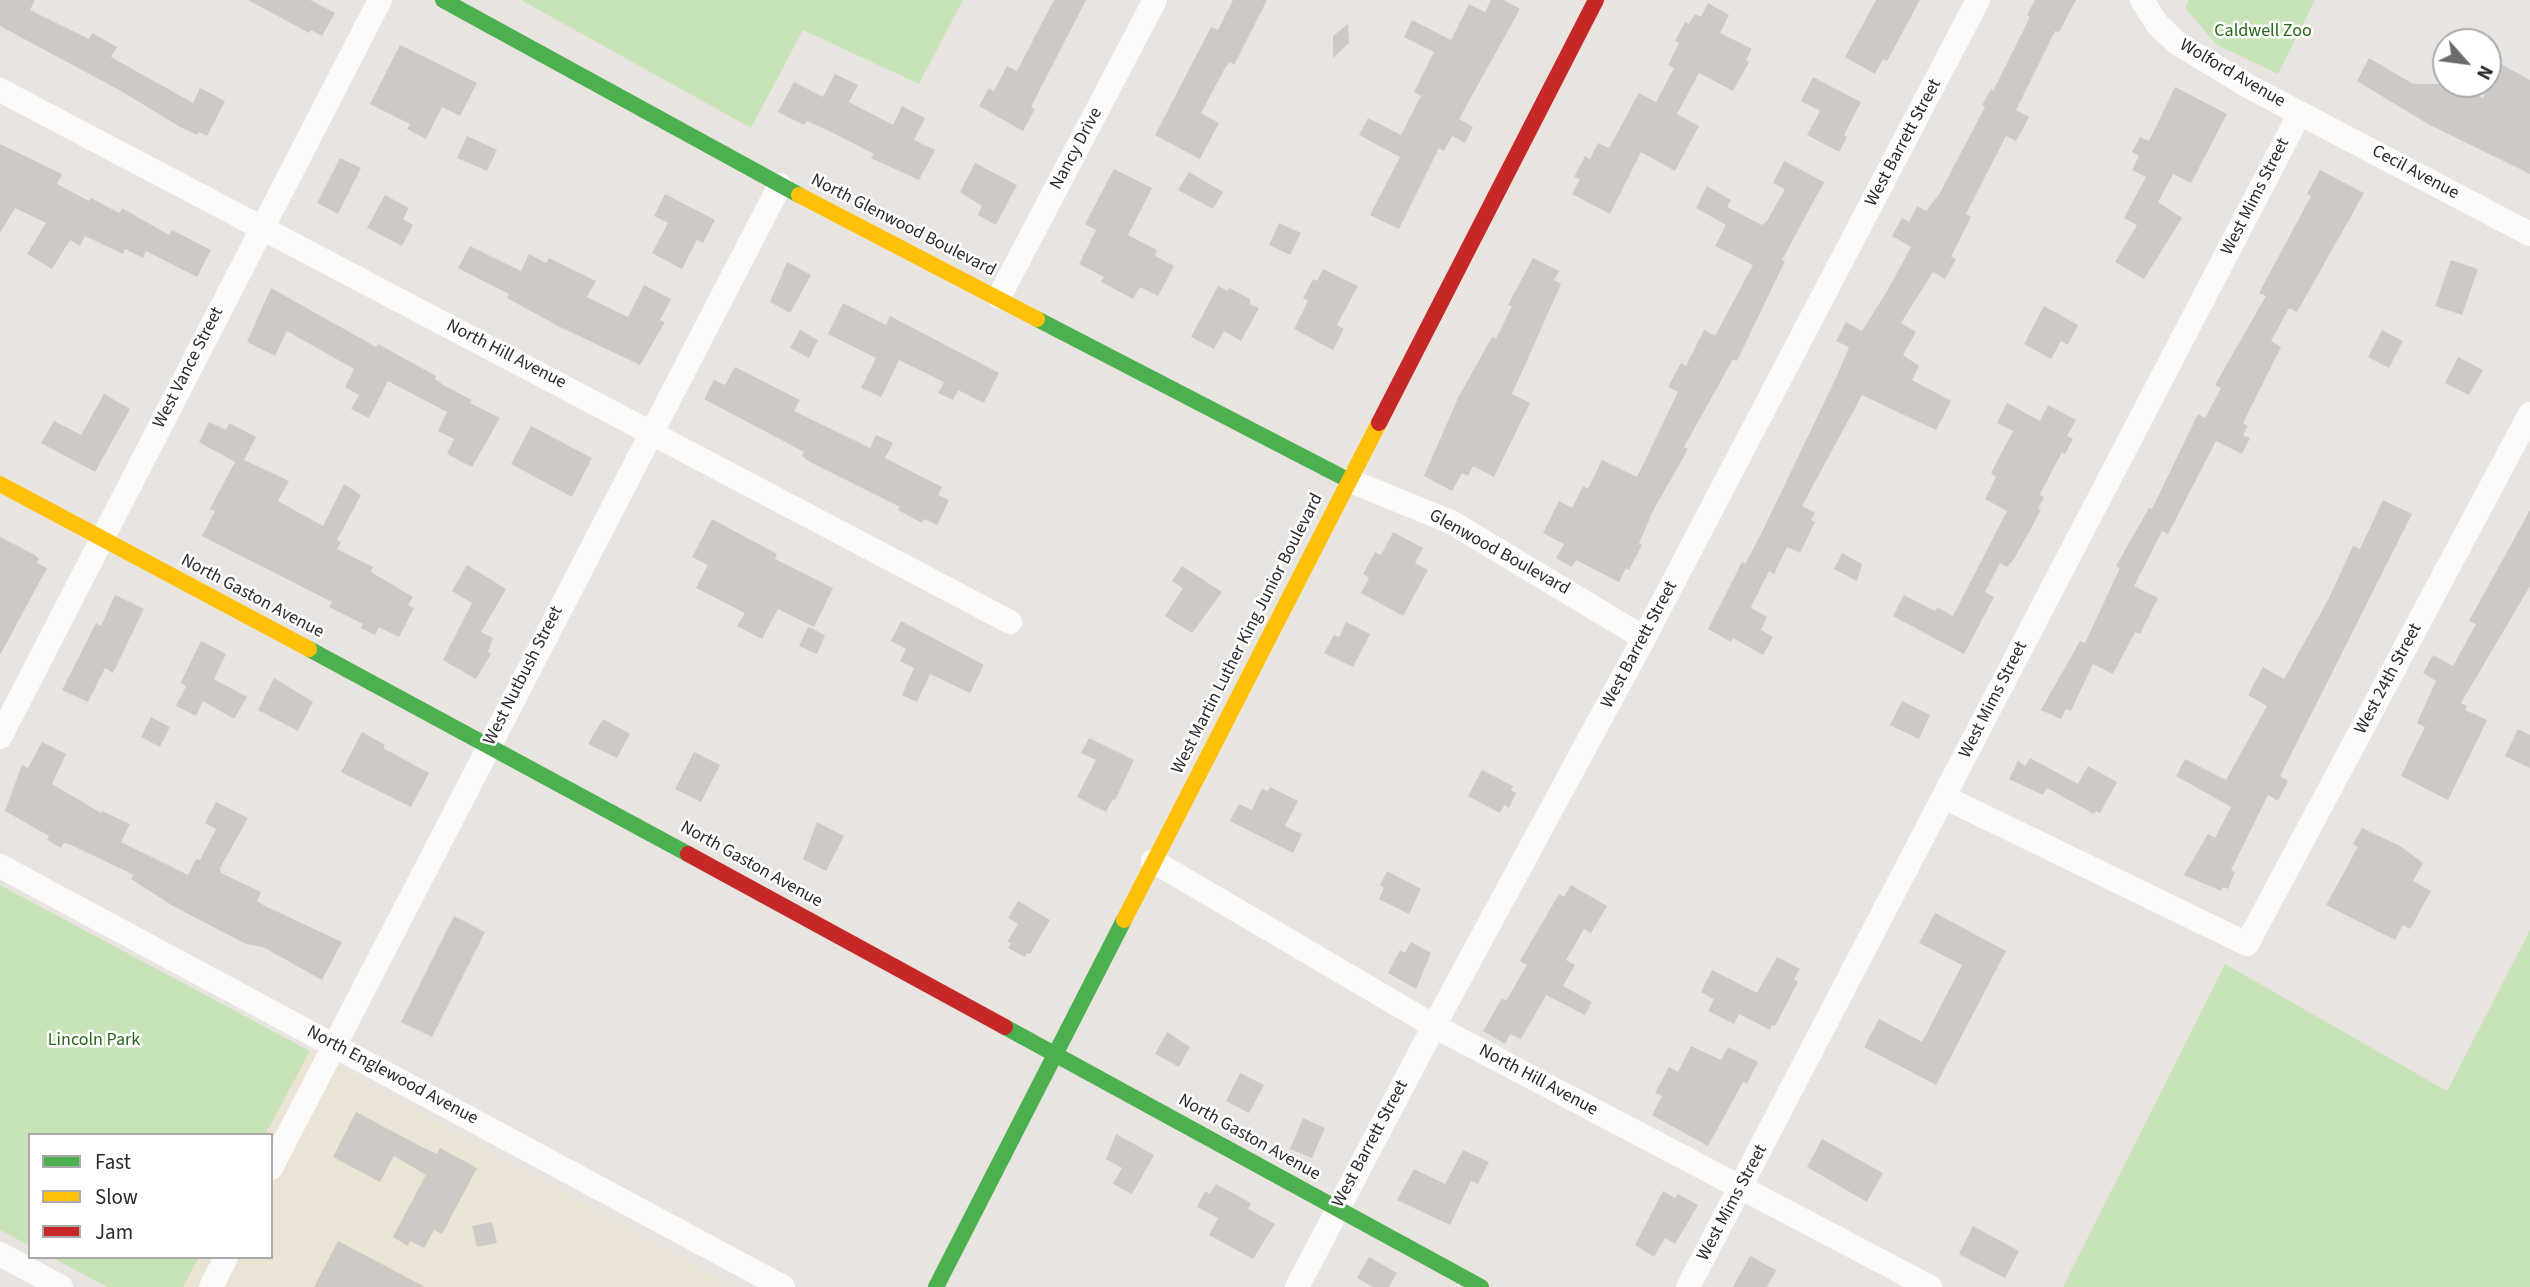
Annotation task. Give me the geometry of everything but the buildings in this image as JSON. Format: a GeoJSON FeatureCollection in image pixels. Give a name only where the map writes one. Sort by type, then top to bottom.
{"type":"FeatureCollection","features":[{"type":"Feature","properties":{"kind":"street","name":"West Vance Street"},"geometry":{"type":"LineString","coordinates":[[0,737],[380,0]]}},
{"type":"Feature","properties":{"kind":"street","name":"North Glenwood Boulevard"},"geometry":{"type":"LineString","coordinates":[[443,0],[780,185],[1348,480]]}},
{"type":"Feature","properties":{"kind":"street","name":"Nancy Drive"},"geometry":{"type":"LineString","coordinates":[[999,297],[1155,0]]}},
{"type":"Feature","properties":{"kind":"street","name":"West Martin Luther King Junior Boulevard"},"geometry":{"type":"LineString","coordinates":[[936,1287],[1596,0]]}},
{"type":"Feature","properties":{"kind":"street","name":"West Barrett Street"},"geometry":{"type":"LineString","coordinates":[[1297,1287],[1336,1209],[1644,638],[1978,0]]}},
{"type":"Feature","properties":{"kind":"street","name":"Wolford Avenue"},"geometry":{"type":"LineString","coordinates":[[2141,0],[2157,24],[2177,43],[2248,86],[2300,113]]}},
{"type":"Feature","properties":{"kind":"street","name":"North Hill Avenue"},"geometry":{"type":"LineString","coordinates":[[0,90],[260,229],[651,430],[1010,622]]}},
{"type":"Feature","properties":{"kind":"street","name":"Cecil Avenue"},"geometry":{"type":"LineString","coordinates":[[2300,113],[2530,234]]}},
{"type":"Feature","properties":{"kind":"street","name":"West Mims Street"},"geometry":{"type":"LineString","coordinates":[[1688,1287],[2300,113]]}},
{"type":"Feature","properties":{"kind":"street","name":"West Nutbush Street"},"geometry":{"type":"LineString","coordinates":[[273,1164],[488,744],[780,185]]}},
{"type":"Feature","properties":{"kind":"street","name":"West 24th Street"},"geometry":{"type":"LineString","coordinates":[[1944,797],[2247,944],[2530,415]]}},
{"type":"Feature","properties":{"kind":"street","name":"Glenwood Boulevard"},"geometry":{"type":"LineString","coordinates":[[1348,480],[1451,522],[1644,638]]}},
{"type":"Feature","properties":{"kind":"street","name":"North Gaston Avenue"},"geometry":{"type":"LineString","coordinates":[[0,484],[488,744],[1056,1052],[1481,1287]]}},
{"type":"Feature","properties":{"kind":"street","name":"North Hill Avenue"},"geometry":{"type":"LineString","coordinates":[[1153,861],[1434,1026],[1930,1287]]}},
{"type":"Feature","properties":{"kind":"street","name":"North Englewood Avenue"},"geometry":{"type":"LineString","coordinates":[[0,866],[783,1287]]}},
{"type":"Feature","properties":{"kind":"street"},"geometry":{"type":"LineString","coordinates":[[0,1254],[61,1287]]}},
{"type":"Feature","properties":{"kind":"street"},"geometry":{"type":"LineString","coordinates":[[211,1287],[225,1259]]}},
{"type":"Feature","properties":{"kind":"shaded area"},"geometry":{"type":"Polygon","coordinates":[[[310,1051],[732,1287],[183,1287],[198,1259],[273,1259],[273,1133],[266,1133],[310,1051]]]}},
{"type":"Feature","properties":{"kind":"green space"},"geometry":{"type":"Polygon","coordinates":[[[521,0],[963,0],[919,84],[803,30],[751,128],[521,0]]]}},
{"type":"Feature","properties":{"kind":"green space","name":"Caldwell Zoo"},"geometry":{"type":"Polygon","coordinates":[[[2189,0],[2315,0],[2278,74],[2217,45],[2185,8],[2189,0]]]}},
{"type":"Feature","properties":{"kind":"green space","name":"Lincoln Park"},"geometry":{"type":"Polygon","coordinates":[[[0,885],[310,1051],[266,1133],[28,1133],[28,1245],[0,1230],[0,885]]]}},
{"type":"Feature","properties":{"kind":"green space"},"geometry":{"type":"Polygon","coordinates":[[[2530,930],[2530,1287],[2063,1287],[2225,964],[2447,1091],[2530,930]]]}},
{"type":"Feature","properties":{"kind":"green space"},"geometry":{"type":"Polygon","coordinates":[[[55,1259],[198,1259],[183,1287],[107,1287],[55,1259]]]}},
{"type":"Feature","properties":{"kind":"traffic: fast"},"geometry":{"type":"LineString","coordinates":[[443,0],[799,195]]}},
{"type":"Feature","properties":{"kind":"traffic: fast"},"geometry":{"type":"LineString","coordinates":[[1037,319],[1348,480]]}},
{"type":"Feature","properties":{"kind":"traffic: fast"},"geometry":{"type":"LineString","coordinates":[[309,649],[688,854]]}},
{"type":"Feature","properties":{"kind":"traffic: fast"},"geometry":{"type":"LineString","coordinates":[[936,1287],[1124,920]]}},
{"type":"Feature","properties":{"kind":"traffic: fast"},"geometry":{"type":"LineString","coordinates":[[1005,1027],[1481,1287]]}},
{"type":"Feature","properties":{"kind":"traffic: slow"},"geometry":{"type":"LineString","coordinates":[[799,195],[1037,319]]}},
{"type":"Feature","properties":{"kind":"traffic: slow"},"geometry":{"type":"LineString","coordinates":[[1124,920],[1379,423]]}},
{"type":"Feature","properties":{"kind":"traffic: slow"},"geometry":{"type":"LineString","coordinates":[[0,484],[309,649]]}},
{"type":"Feature","properties":{"kind":"traffic: jam"},"geometry":{"type":"LineString","coordinates":[[1379,423],[1596,0]]}},
{"type":"Feature","properties":{"kind":"traffic: jam"},"geometry":{"type":"LineString","coordinates":[[688,854],[1005,1027]]}}]}
